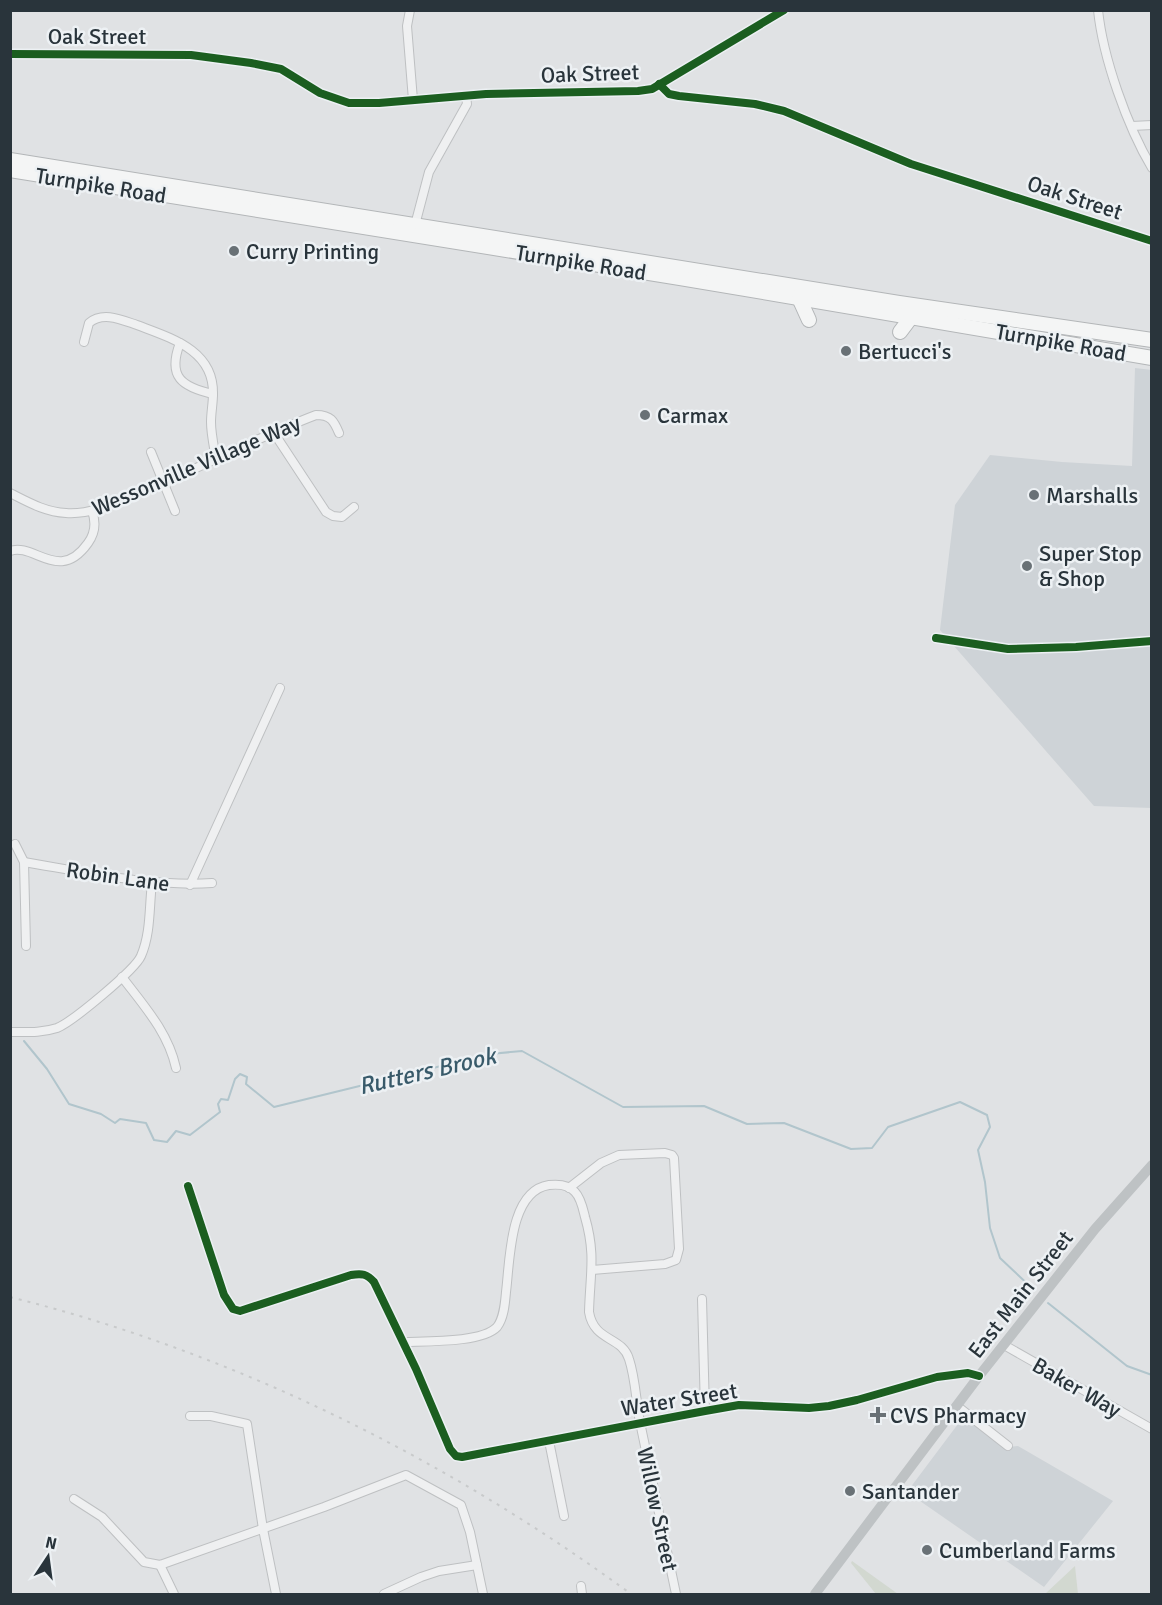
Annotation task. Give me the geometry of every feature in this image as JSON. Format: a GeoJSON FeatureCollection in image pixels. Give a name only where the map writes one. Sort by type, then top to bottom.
{"type":"FeatureCollection","features":[{"type":"Feature","properties":{"kind":"highway","name":"Turnpike Road"},"geometry":{"type":"LineString","coordinates":[[10,160],[898,303],[1152,340]]}},
{"type":"Feature","properties":{"kind":"highway","name":"Turnpike Road"},"geometry":{"type":"LineString","coordinates":[[10,170],[912,316],[1152,358]]}},
{"type":"Feature","properties":{"kind":"highway"},"geometry":{"type":"LineString","coordinates":[[799,298],[809,320]]}},
{"type":"Feature","properties":{"kind":"highway"},"geometry":{"type":"LineString","coordinates":[[900,332],[912,316]]}},
{"type":"Feature","properties":{"kind":"main road","name":"East Main Street"},"geometry":{"type":"LineString","coordinates":[[815,1594],[979,1376],[1095,1228],[1152,1165]]}},
{"type":"Feature","properties":{"kind":"street"},"geometry":{"type":"LineString","coordinates":[[410,10],[406,26],[413,100]]}},
{"type":"Feature","properties":{"kind":"street"},"geometry":{"type":"LineString","coordinates":[[659,84],[784,10]]}},
{"type":"Feature","properties":{"kind":"street"},"geometry":{"type":"LineString","coordinates":[[1098,10],[1105,52],[1138,144],[1152,168]]}},
{"type":"Feature","properties":{"kind":"street","name":"Oak Street"},"geometry":{"type":"LineString","coordinates":[[10,54],[198,56],[266,65],[281,69],[320,93],[349,103],[364,104],[547,92],[638,91],[652,89],[659,84],[669,94],[754,104],[784,111],[911,164],[1152,241]]}},
{"type":"Feature","properties":{"kind":"street"},"geometry":{"type":"LineString","coordinates":[[415,225],[429,172],[467,104],[466,96]]}},
{"type":"Feature","properties":{"kind":"street"},"geometry":{"type":"LineString","coordinates":[[1131,126],[1152,125]]}},
{"type":"Feature","properties":{"kind":"street"},"geometry":{"type":"LineString","coordinates":[[84,342],[89,323],[100,317],[122,320],[180,343],[197,354],[210,373],[213,394],[211,428],[216,459]]}},
{"type":"Feature","properties":{"kind":"street"},"geometry":{"type":"LineString","coordinates":[[180,343],[174,363],[179,376],[189,388],[213,394]]}},
{"type":"Feature","properties":{"kind":"street","name":"Wessonville Village Way"},"geometry":{"type":"LineString","coordinates":[[10,493],[39,508],[53,512],[92,511],[162,484],[304,420],[323,415],[334,420],[339,433]]}},
{"type":"Feature","properties":{"kind":"street"},"geometry":{"type":"LineString","coordinates":[[274,433],[326,512],[342,517],[354,507]]}},
{"type":"Feature","properties":{"kind":"street"},"geometry":{"type":"LineString","coordinates":[[151,452],[162,484],[175,511]]}},
{"type":"Feature","properties":{"kind":"street"},"geometry":{"type":"LineString","coordinates":[[10,552],[22,550],[51,561],[71,558],[91,540],[95,527],[92,511]]}},
{"type":"Feature","properties":{"kind":"street"},"geometry":{"type":"LineString","coordinates":[[190,885],[280,688]]}},
{"type":"Feature","properties":{"kind":"street"},"geometry":{"type":"LineString","coordinates":[[15,844],[24,862],[26,946]]}},
{"type":"Feature","properties":{"kind":"street","name":"Robin Lane"},"geometry":{"type":"LineString","coordinates":[[24,862],[152,883],[190,885],[212,883]]}},
{"type":"Feature","properties":{"kind":"street"},"geometry":{"type":"LineString","coordinates":[[10,1032],[44,1031],[58,1028],[122,978],[140,960],[146,946],[152,883]]}},
{"type":"Feature","properties":{"kind":"street"},"geometry":{"type":"LineString","coordinates":[[122,978],[160,1029],[172,1050],[176,1068]]}},
{"type":"Feature","properties":{"kind":"street"},"geometry":{"type":"LineString","coordinates":[[188,1186],[224,1295],[234,1310],[240,1311],[351,1275],[365,1274],[374,1282],[404,1342],[471,1337],[487,1334],[495,1329],[501,1321],[505,1304],[518,1214],[532,1193],[541,1187],[556,1185],[576,1192],[593,1246],[592,1270],[665,1264],[675,1260],[679,1249],[674,1158],[665,1153],[613,1156],[586,1173],[569,1188]]}},
{"type":"Feature","properties":{"kind":"street","name":"Willow Street"},"geometry":{"type":"LineString","coordinates":[[592,1270],[590,1319],[597,1331],[627,1352],[630,1360],[640,1423],[676,1594]]}},
{"type":"Feature","properties":{"kind":"street"},"geometry":{"type":"LineString","coordinates":[[702,1299],[705,1411]]}},
{"type":"Feature","properties":{"kind":"street","name":"Water Street"},"geometry":{"type":"LineString","coordinates":[[404,1342],[447,1443],[455,1455],[467,1457],[739,1405],[809,1408],[829,1406],[936,1377],[968,1373],[979,1376]]}},
{"type":"Feature","properties":{"kind":"street","name":"Baker Way"},"geometry":{"type":"LineString","coordinates":[[1004,1345],[1152,1430]]}},
{"type":"Feature","properties":{"kind":"street"},"geometry":{"type":"LineString","coordinates":[[957,1406],[1008,1446]]}},
{"type":"Feature","properties":{"kind":"street"},"geometry":{"type":"LineString","coordinates":[[190,1416],[211,1416],[248,1424],[263,1529],[276,1594]]}},
{"type":"Feature","properties":{"kind":"street"},"geometry":{"type":"LineString","coordinates":[[549,1442],[564,1516]]}},
{"type":"Feature","properties":{"kind":"street"},"geometry":{"type":"LineString","coordinates":[[74,1499],[102,1517],[144,1562],[160,1565],[406,1476],[461,1505],[470,1532],[483,1594]]}},
{"type":"Feature","properties":{"kind":"street"},"geometry":{"type":"LineString","coordinates":[[160,1565],[174,1594]]}},
{"type":"Feature","properties":{"kind":"street"},"geometry":{"type":"LineString","coordinates":[[384,1594],[439,1571],[477,1565]]}},
{"type":"Feature","properties":{"kind":"shaded area"},"geometry":{"type":"Polygon","coordinates":[[[1135,368],[1152,370],[1151,808],[1094,806],[940,630],[955,505],[990,455],[1132,466],[1135,368]]]}},
{"type":"Feature","properties":{"kind":"shaded area"},"geometry":{"type":"Polygon","coordinates":[[[964,1416],[1007,1447],[1018,1446],[1113,1501],[1044,1587],[907,1492],[964,1416]]]}},
{"type":"Feature","properties":{"kind":"shaded area"},"geometry":{"type":"Polygon","coordinates":[[[852,1561],[898,1594],[876,1594],[851,1563],[852,1561]]]}},
{"type":"Feature","properties":{"kind":"shaded area"},"geometry":{"type":"Polygon","coordinates":[[[1075,1566],[1078,1594],[1045,1594],[1075,1566]]]}},
{"type":"Feature","properties":{"kind":"waterway","name":"Rutters Brook"},"geometry":{"type":"LineString","coordinates":[[24,1041],[47,1069],[69,1104],[101,1114],[115,1123],[120,1119],[146,1123],[154,1140],[167,1142],[176,1131],[190,1135],[220,1112],[218,1104],[221,1099],[228,1100],[235,1079],[240,1074],[247,1077],[246,1084],[274,1107],[490,1054],[522,1051],[623,1107],[704,1106],[747,1124],[784,1123],[851,1149],[872,1148],[888,1127],[960,1102],[987,1115],[990,1127],[978,1150],[985,1182],[990,1228],[1000,1258],[1034,1290]]}},
{"type":"Feature","properties":{"kind":"waterway","name":"Rutters Brook"},"geometry":{"type":"LineString","coordinates":[[1048,1303],[1127,1366],[1152,1375]]}},
{"type":"Feature","properties":{"kind":"railway"},"geometry":{"type":"LineString","coordinates":[[10,1297],[94,1320],[176,1348],[256,1380],[335,1416],[412,1455],[487,1498],[560,1544],[631,1594]]}},
{"type":"Feature","properties":{"kind":"cycle path"},"geometry":{"type":"LineString","coordinates":[[10,54],[191,55],[251,63],[281,69],[320,93],[349,103],[379,103],[486,94],[638,91],[652,89],[784,10]]}},
{"type":"Feature","properties":{"kind":"cycle path"},"geometry":{"type":"LineString","coordinates":[[659,84],[669,94],[755,104],[784,111],[911,164],[1152,241]]}},
{"type":"Feature","properties":{"kind":"cycle path"},"geometry":{"type":"LineString","coordinates":[[936,638],[1008,649],[1152,641]]}},
{"type":"Feature","properties":{"kind":"cycle path"},"geometry":{"type":"LineString","coordinates":[[188,1186],[224,1295],[233,1309],[240,1311],[351,1275],[364,1275],[374,1282],[416,1369],[450,1449],[456,1456],[462,1457],[739,1405],[809,1408],[829,1406],[937,1377],[968,1373],[979,1376]]}},
{"type":"Feature","properties":{"kind":"place","name":"Curry Printing"},"geometry":{"type":"Point","coordinates":[234,251]}},
{"type":"Feature","properties":{"kind":"place","name":"Bertucci's"},"geometry":{"type":"Point","coordinates":[846,351]}},
{"type":"Feature","properties":{"kind":"place","name":"Carmax"},"geometry":{"type":"Point","coordinates":[645,415]}},
{"type":"Feature","properties":{"kind":"place","name":"Marshalls"},"geometry":{"type":"Point","coordinates":[1034,495]}},
{"type":"Feature","properties":{"kind":"place","name":"Super Stop & Shop"},"geometry":{"type":"Point","coordinates":[1027,566]}},
{"type":"Feature","properties":{"kind":"place","name":"CVS Pharmacy"},"geometry":{"type":"Point","coordinates":[878,1415]}},
{"type":"Feature","properties":{"kind":"place","name":"Santander"},"geometry":{"type":"Point","coordinates":[850,1491]}},
{"type":"Feature","properties":{"kind":"place","name":"Cumberland Farms"},"geometry":{"type":"Point","coordinates":[927,1550]}}]}
